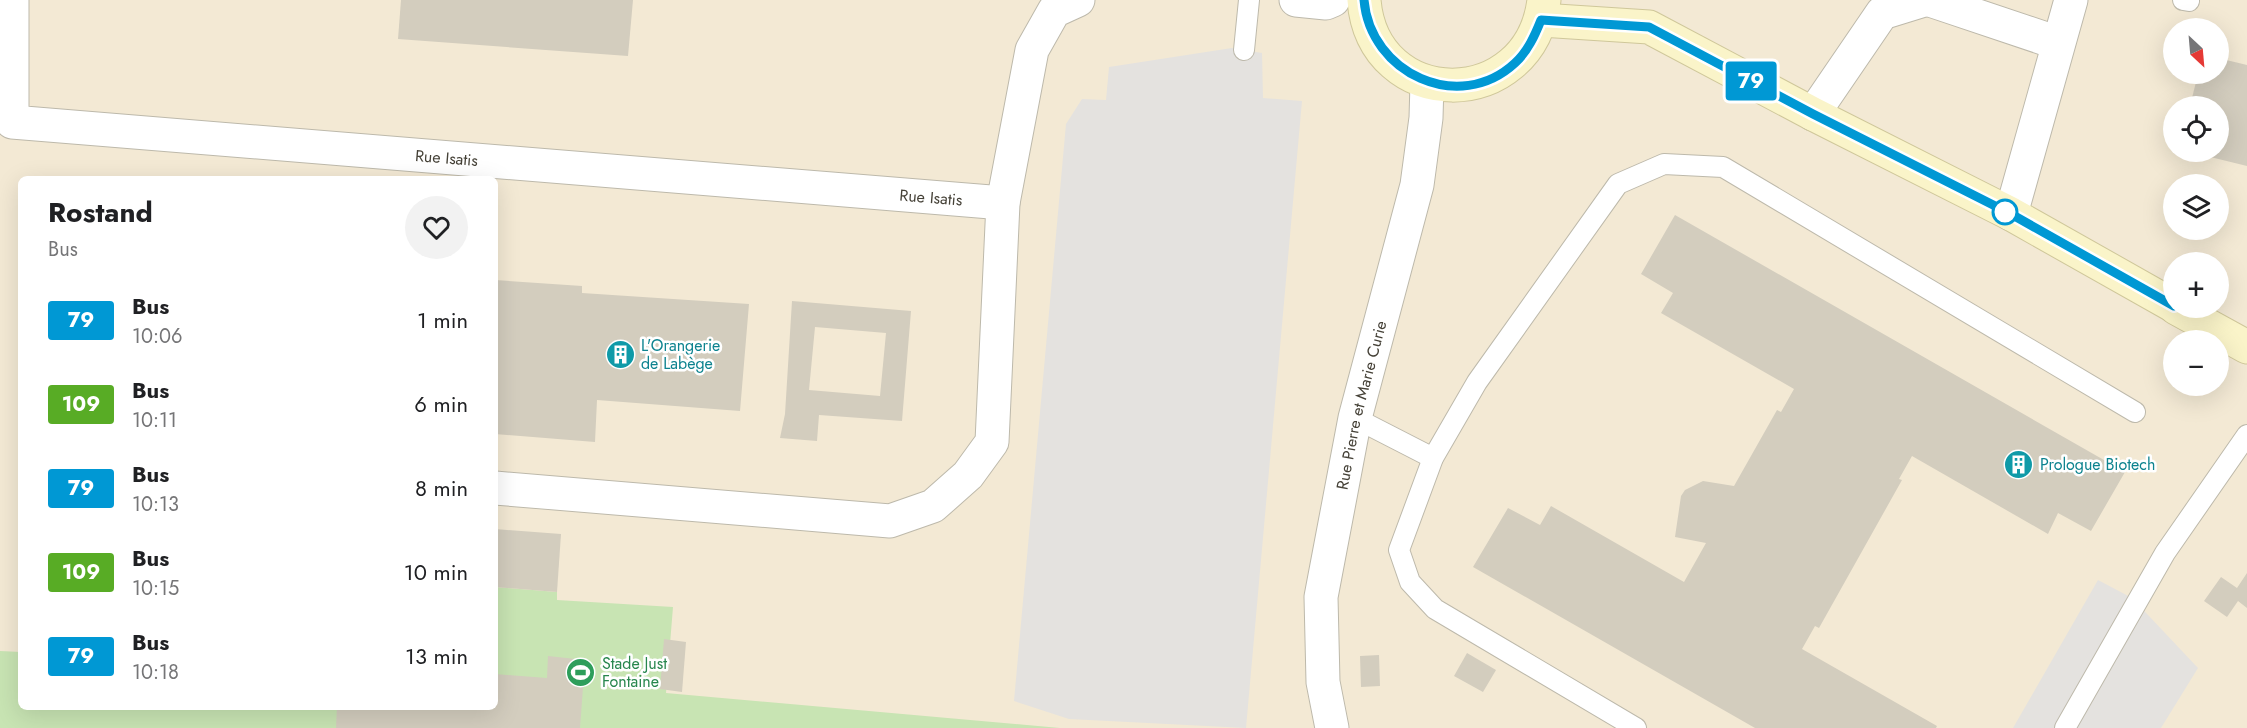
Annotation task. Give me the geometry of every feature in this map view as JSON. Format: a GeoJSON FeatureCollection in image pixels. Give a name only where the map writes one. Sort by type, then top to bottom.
{"type":"FeatureCollection","features":[{"type":"Feature","properties":{"kind":"street","name":"Rue Isatis"},"geometry":{"type":"LineString","coordinates":[[12,0],[12,122],[1003,202]]}},
{"type":"Feature","properties":{"kind":"street"},"geometry":{"type":"LineString","coordinates":[[498,488],[890,521],[933,506],[968,475],[992,442],[1003,202],[1032,50],[1054,11],[1078,0]]}},
{"type":"Feature","properties":{"kind":"street"},"geometry":{"type":"LineString","coordinates":[[1296,0],[1326,3],[1333,0]]}},
{"type":"Feature","properties":{"kind":"street"},"geometry":{"type":"LineString","coordinates":[[1364,0],[1375,39],[1388,57],[1405,72],[1427,83],[1462,86],[1494,77],[1515,63],[1532,42],[1543,10],[1649,27],[1813,114],[2011,214],[2163,300]]}},
{"type":"Feature","properties":{"kind":"street"},"geometry":{"type":"LineString","coordinates":[[1813,114],[1882,13],[1924,0]]}},
{"type":"Feature","properties":{"kind":"street"},"geometry":{"type":"LineString","coordinates":[[1930,0],[2058,43]]}},
{"type":"Feature","properties":{"kind":"street"},"geometry":{"type":"LineString","coordinates":[[2011,214],[2071,0]]}},
{"type":"Feature","properties":{"kind":"street","name":"Rue Pierre et Marie Curie"},"geometry":{"type":"LineString","coordinates":[[1332,728],[1323,682],[1321,597],[1355,418],[1417,185],[1426,118],[1427,83]]}},
{"type":"Feature","properties":{"kind":"street"},"geometry":{"type":"LineString","coordinates":[[2195,318],[2247,347]]}},
{"type":"Feature","properties":{"kind":"lane"},"geometry":{"type":"LineString","coordinates":[[1244,50],[1249,0]]}},
{"type":"Feature","properties":{"kind":"lane"},"geometry":{"type":"LineString","coordinates":[[1636,728],[1435,609],[1410,582],[1399,550],[1433,458],[1477,382],[1618,184],[1664,164],[1723,167],[2135,412]]}},
{"type":"Feature","properties":{"kind":"lane"},"geometry":{"type":"LineString","coordinates":[[1355,418],[1433,458]]}},
{"type":"Feature","properties":{"kind":"lane"},"geometry":{"type":"LineString","coordinates":[[2065,728],[2165,553],[2247,435]]}},
{"type":"Feature","properties":{"kind":"shaded area"},"geometry":{"type":"Polygon","coordinates":[[[0,0],[2247,0],[2247,728],[0,728],[0,0]]]}},
{"type":"Feature","properties":{"kind":"shaded area"},"geometry":{"type":"Polygon","coordinates":[[[1232,48],[1262,53],[1263,98],[1302,101],[1246,728],[1069,719],[1014,701],[1066,124],[1082,99],[1106,100],[1109,67],[1232,48]]]}},
{"type":"Feature","properties":{"kind":"shaded area"},"geometry":{"type":"Polygon","coordinates":[[[2098,580],[2132,598],[2198,668],[2161,728],[2013,728],[2098,580]]]}},
{"type":"Feature","properties":{"kind":"green space","name":"Stade Just Fontaine"},"geometry":{"type":"Polygon","coordinates":[[[498,587],[557,592],[557,600],[673,607],[666,693],[1060,728],[0,728],[0,651],[18,652],[18,710],[498,710],[498,587]]]}},
{"type":"Feature","properties":{"kind":"building"},"geometry":{"type":"Polygon","coordinates":[[[401,0],[633,0],[628,56],[398,39],[401,0]]]}},
{"type":"Feature","properties":{"kind":"building"},"geometry":{"type":"Polygon","coordinates":[[[2229,61],[2247,65],[2247,166],[2229,162],[2229,96],[2192,96],[2196,84],[2229,84],[2229,61]]]}},
{"type":"Feature","properties":{"kind":"building","name":"Prologue Biotech"},"geometry":{"type":"Polygon","coordinates":[[[1675,215],[2125,472],[2091,531],[2058,513],[2048,534],[1912,456],[1899,479],[1902,480],[1819,628],[1815,626],[1802,649],[1937,726],[1936,728],[1755,728],[1473,567],[1508,508],[1540,525],[1551,506],[1684,582],[1706,543],[1675,537],[1681,496],[1685,490],[1703,481],[1734,486],[1777,410],[1781,412],[1794,389],[1661,313],[1673,293],[1641,274],[1675,215]]]}},
{"type":"Feature","properties":{"kind":"building","name":"L'Orangerie de Labège"},"geometry":{"type":"Polygon","coordinates":[[[498,280],[582,286],[582,293],[749,304],[740,411],[597,400],[595,442],[498,434],[498,280]]]}},
{"type":"Feature","properties":{"kind":"building"},"geometry":{"type":"Polygon","coordinates":[[[792,301],[911,311],[902,421],[819,415],[817,441],[780,438],[785,414],[792,301]],[[815,327],[809,390],[880,396],[886,333],[815,327]]]}},
{"type":"Feature","properties":{"kind":"building"},"geometry":{"type":"Polygon","coordinates":[[[498,529],[561,534],[557,592],[498,587],[498,529]]]}},
{"type":"Feature","properties":{"kind":"building"},"geometry":{"type":"Polygon","coordinates":[[[2247,573],[2247,608],[2238,601],[2227,617],[2204,601],[2221,577],[2237,588],[2247,573]]]}},
{"type":"Feature","properties":{"kind":"building"},"geometry":{"type":"Polygon","coordinates":[[[664,639],[686,642],[682,692],[660,689],[664,639]]]}},
{"type":"Feature","properties":{"kind":"building"},"geometry":{"type":"Polygon","coordinates":[[[1467,653],[1496,670],[1483,692],[1454,676],[1467,653]]]}},
{"type":"Feature","properties":{"kind":"building"},"geometry":{"type":"Polygon","coordinates":[[[1379,655],[1380,686],[1361,687],[1360,656],[1379,655]]]}},
{"type":"Feature","properties":{"kind":"building"},"geometry":{"type":"Polygon","coordinates":[[[548,656],[585,660],[580,728],[336,728],[337,710],[498,710],[498,674],[547,678],[548,656]]]}},
{"type":"Feature","properties":{"kind":"bus line","name":"79"},"geometry":{"type":"LineString","coordinates":[[1364,0],[1375,39],[1388,57],[1405,72],[1427,83],[1445,86],[1479,83],[1494,77],[1515,63],[1532,42],[1541,20],[1649,27],[1813,114],[2011,214],[2163,300]]}},
{"type":"Feature","properties":{"kind":"place","name":"L'Orangerie de Labège"},"geometry":{"type":"Point","coordinates":[620,354]}},
{"type":"Feature","properties":{"kind":"place","name":"Prologue Biotech"},"geometry":{"type":"Point","coordinates":[2019,464]}},
{"type":"Feature","properties":{"kind":"place","name":"Stade Just Fontaine"},"geometry":{"type":"Point","coordinates":[581,672]}}]}
